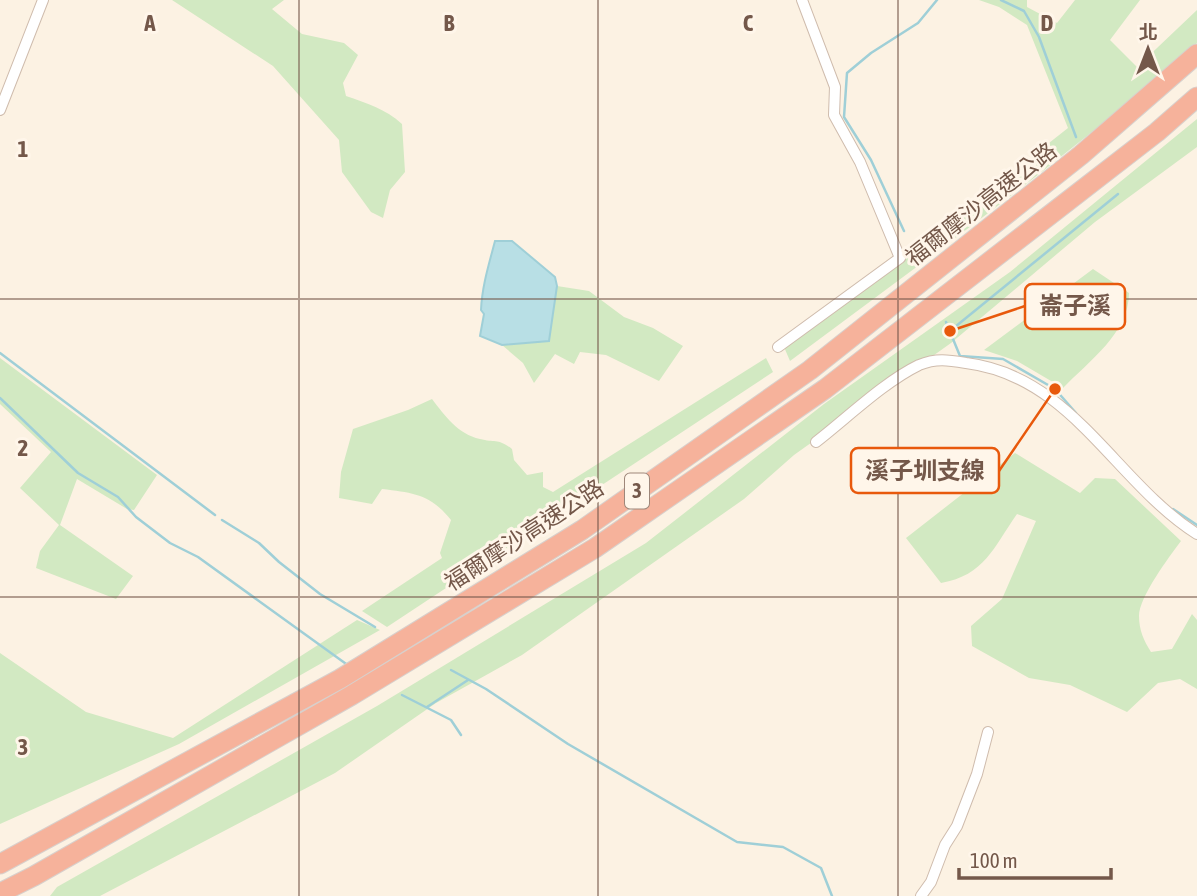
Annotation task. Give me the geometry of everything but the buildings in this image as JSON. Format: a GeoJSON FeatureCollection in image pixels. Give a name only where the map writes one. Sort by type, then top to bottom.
{"type":"FeatureCollection","features":[{"type":"Feature","properties":{"kind":"highway","name":"福爾摩沙高速公路"},"geometry":{"type":"LineString","coordinates":[[0,864],[340,679],[582,530],[810,370],[1082,155],[1197,54]]}},
{"type":"Feature","properties":{"kind":"highway","name":"福爾摩沙高速公路"},"geometry":{"type":"LineString","coordinates":[[0,893],[352,695],[595,548],[825,389],[1157,132],[1197,97]]}},
{"type":"Feature","properties":{"kind":"street"},"geometry":{"type":"LineString","coordinates":[[0,110],[43,0]]}},
{"type":"Feature","properties":{"kind":"street"},"geometry":{"type":"LineString","coordinates":[[778,347],[900,258],[860,162],[834,115],[835,87],[802,0]]}},
{"type":"Feature","properties":{"kind":"street"},"geometry":{"type":"LineString","coordinates":[[816,442],[899,376],[920,365],[940,359],[990,366],[1021,379],[1053,400],[1094,436],[1177,522],[1197,534]]}},
{"type":"Feature","properties":{"kind":"street"},"geometry":{"type":"LineString","coordinates":[[921,896],[931,882],[944,845],[957,826],[977,774],[988,732]]}},
{"type":"Feature","properties":{"kind":"green space"},"geometry":{"type":"Polygon","coordinates":[[[172,0],[284,0],[272,9],[302,34],[344,43],[358,55],[343,83],[346,96],[383,110],[402,124],[405,172],[390,190],[383,218],[371,212],[342,172],[339,140],[273,66],[172,0]]]}},
{"type":"Feature","properties":{"kind":"green space"},"geometry":{"type":"Polygon","coordinates":[[[979,0],[1027,0],[1027,7],[1057,23],[1075,0],[1140,0],[1110,40],[1137,67],[1197,10],[1197,43],[1048,167],[790,361],[784,347],[1068,128],[1027,25],[999,7],[979,0]]]}},
{"type":"Feature","properties":{"kind":"green space"},"geometry":{"type":"Polygon","coordinates":[[[1197,119],[1197,147],[1095,222],[951,343],[794,455],[744,499],[522,655],[436,703],[335,773],[100,896],[50,896],[57,887],[377,706],[646,543],[824,404],[1010,272],[1197,119]]]}},
{"type":"Feature","properties":{"kind":"green space"},"geometry":{"type":"Polygon","coordinates":[[[1093,269],[1129,293],[1127,307],[1115,334],[1063,388],[1017,361],[984,350],[1093,269]]]}},
{"type":"Feature","properties":{"kind":"green space"},"geometry":{"type":"Polygon","coordinates":[[[557,286],[589,291],[624,317],[653,328],[683,346],[659,381],[606,355],[580,352],[574,364],[555,354],[534,383],[523,363],[502,345],[549,341],[557,286]]]}},
{"type":"Feature","properties":{"kind":"green space"},"geometry":{"type":"Polygon","coordinates":[[[0,358],[157,475],[134,510],[127,509],[77,479],[60,525],[133,576],[116,599],[36,568],[40,551],[59,525],[20,488],[51,452],[0,404],[0,358]]]}},
{"type":"Feature","properties":{"kind":"green space"},"geometry":{"type":"Polygon","coordinates":[[[766,358],[773,372],[387,627],[362,611],[442,558],[440,553],[451,520],[428,500],[403,492],[382,489],[372,504],[339,498],[341,472],[353,429],[432,399],[453,424],[465,433],[472,437],[500,442],[512,449],[514,460],[527,475],[543,472],[543,487],[553,492],[766,358]]]}},
{"type":"Feature","properties":{"kind":"green space"},"geometry":{"type":"Polygon","coordinates":[[[1015,453],[1080,493],[1095,478],[1115,479],[1181,541],[1149,588],[1140,608],[1139,621],[1142,635],[1151,652],[1172,649],[1192,614],[1197,620],[1197,689],[1180,679],[1158,683],[1127,712],[1070,685],[1029,678],[972,646],[971,626],[1002,599],[1036,521],[1017,514],[994,549],[978,567],[968,574],[941,583],[906,538],[1015,453]]]}},
{"type":"Feature","properties":{"kind":"green space"},"geometry":{"type":"Polygon","coordinates":[[[357,620],[380,630],[179,744],[0,824],[0,653],[86,712],[173,738],[357,620]]]}},
{"type":"Feature","properties":{"kind":"water"},"geometry":{"type":"Polygon","coordinates":[[[495,241],[512,241],[555,277],[557,286],[549,341],[502,345],[480,336],[484,314],[481,310],[483,292],[495,241]]]}},
{"type":"Feature","properties":{"kind":"waterway"},"geometry":{"type":"LineString","coordinates":[[904,231],[871,160],[844,117],[847,73],[871,53],[918,23],[937,0]]}},
{"type":"Feature","properties":{"kind":"waterway"},"geometry":{"type":"LineString","coordinates":[[1001,0],[1024,11],[1039,37],[1076,137]]}},
{"type":"Feature","properties":{"kind":"waterway"},"geometry":{"type":"LineString","coordinates":[[950,331],[1118,194]]}},
{"type":"Feature","properties":{"kind":"waterway"},"geometry":{"type":"LineString","coordinates":[[946,322],[960,356],[1003,359],[1055,389],[1076,413]]}},
{"type":"Feature","properties":{"kind":"waterway"},"geometry":{"type":"LineString","coordinates":[[0,353],[215,515]]}},
{"type":"Feature","properties":{"kind":"waterway"},"geometry":{"type":"LineString","coordinates":[[0,398],[78,473],[118,497],[136,517],[170,543],[198,557],[349,666]]}},
{"type":"Feature","properties":{"kind":"waterway"},"geometry":{"type":"LineString","coordinates":[[1173,509],[1197,525]]}},
{"type":"Feature","properties":{"kind":"waterway"},"geometry":{"type":"LineString","coordinates":[[222,520],[259,543],[320,594],[375,627]]}},
{"type":"Feature","properties":{"kind":"waterway"},"geometry":{"type":"LineString","coordinates":[[451,670],[486,689],[568,744],[737,842],[783,847],[821,868],[832,896]]}},
{"type":"Feature","properties":{"kind":"waterway"},"geometry":{"type":"LineString","coordinates":[[427,707],[468,680]]}},
{"type":"Feature","properties":{"kind":"waterway"},"geometry":{"type":"LineString","coordinates":[[402,695],[451,720],[461,735]]}},
{"type":"Feature","properties":{"kind":"place","name":"崙子溪"},"geometry":{"type":"Point","coordinates":[950,331]}},
{"type":"Feature","properties":{"kind":"place","name":"溪子圳支線"},"geometry":{"type":"Point","coordinates":[1055,389]}}]}
